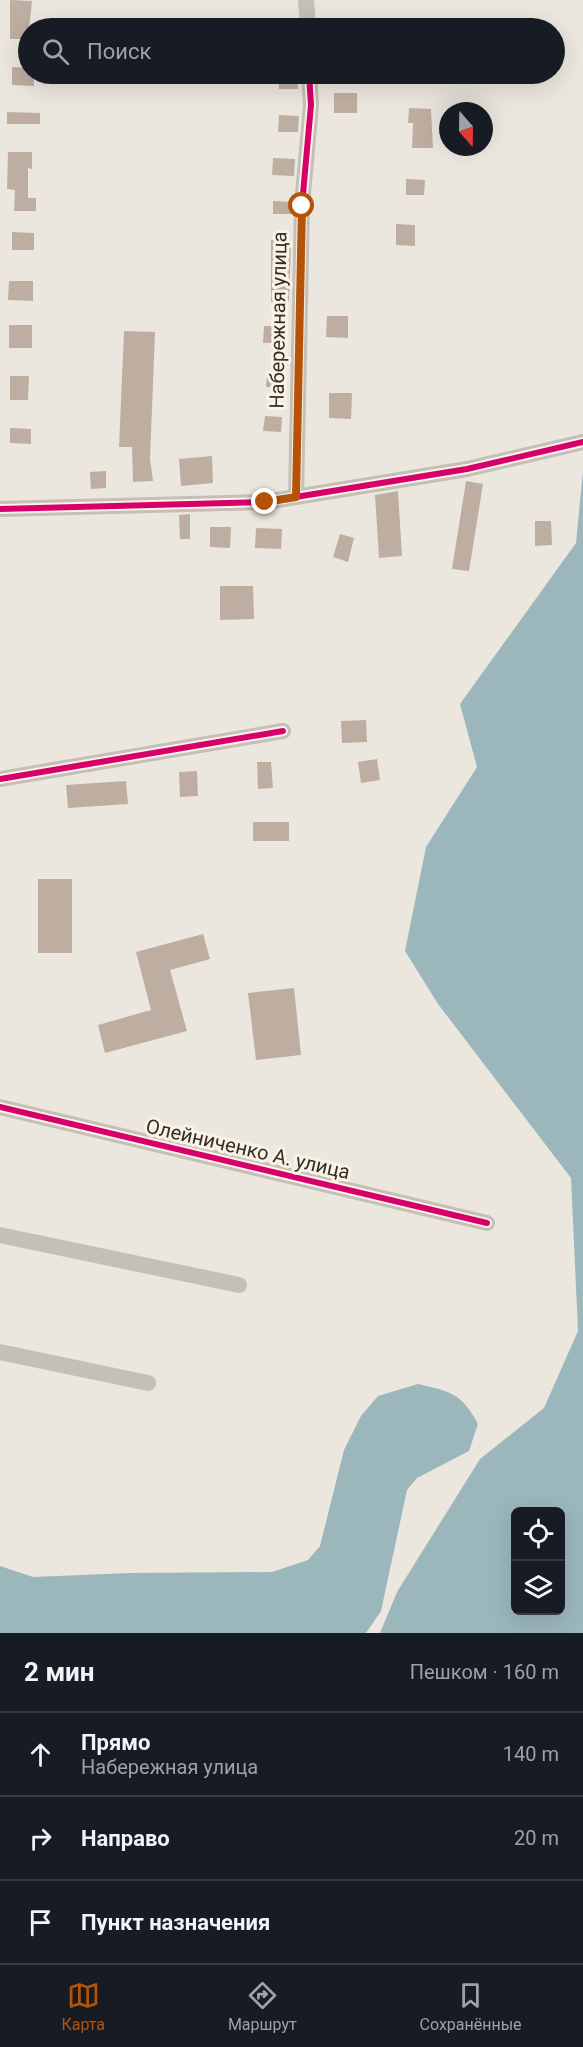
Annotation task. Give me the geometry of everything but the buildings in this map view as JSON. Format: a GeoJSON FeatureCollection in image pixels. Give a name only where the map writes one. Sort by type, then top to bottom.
{"type":"FeatureCollection","features":[{"type":"Feature","properties":{"kind":"street"},"geometry":{"type":"LineString","coordinates":[[306,0],[307,18]]}},
{"type":"Feature","properties":{"kind":"street","name":"Набережная улица"},"geometry":{"type":"LineString","coordinates":[[296,497],[302,206],[311,105],[310,84]]}},
{"type":"Feature","properties":{"kind":"street"},"geometry":{"type":"LineString","coordinates":[[0,509],[265,502],[467,469],[583,442]]}},
{"type":"Feature","properties":{"kind":"street"},"geometry":{"type":"LineString","coordinates":[[0,779],[284,731]]}},
{"type":"Feature","properties":{"kind":"street","name":"Олейниченко А. улица"},"geometry":{"type":"LineString","coordinates":[[0,1107],[488,1223]]}},
{"type":"Feature","properties":{"kind":"street"},"geometry":{"type":"LineString","coordinates":[[0,1235],[239,1285]]}},
{"type":"Feature","properties":{"kind":"street"},"geometry":{"type":"LineString","coordinates":[[0,1352],[148,1383]]}},
{"type":"Feature","properties":{"kind":"water"},"geometry":{"type":"Polygon","coordinates":[[[583,471],[583,1633],[380,1633],[397,1592],[480,1459],[544,1408],[578,1331],[571,1178],[438,1004],[405,951],[426,847],[477,767],[460,704],[576,543],[583,471]]]}},
{"type":"Feature","properties":{"kind":"water"},"geometry":{"type":"Polygon","coordinates":[[[418,1384],[454,1395],[466,1406],[478,1424],[469,1451],[417,1478],[407,1490],[381,1611],[366,1633],[0,1633],[0,1566],[33,1577],[130,1573],[272,1572],[308,1560],[320,1546],[344,1450],[361,1416],[378,1396],[418,1384]]]}},
{"type":"Feature","properties":{"kind":"cycle path"},"geometry":{"type":"LineString","coordinates":[[296,497],[302,205],[311,105],[310,84]]}},
{"type":"Feature","properties":{"kind":"cycle path"},"geometry":{"type":"LineString","coordinates":[[0,509],[265,502],[467,469],[583,442]]}},
{"type":"Feature","properties":{"kind":"cycle path"},"geometry":{"type":"LineString","coordinates":[[0,779],[283,731]]}},
{"type":"Feature","properties":{"kind":"cycle path"},"geometry":{"type":"LineString","coordinates":[[0,1107],[487,1223]]}},
{"type":"Feature","properties":{"kind":"route"},"geometry":{"type":"LineString","coordinates":[[265,502],[296,497],[302,206]]}}]}
